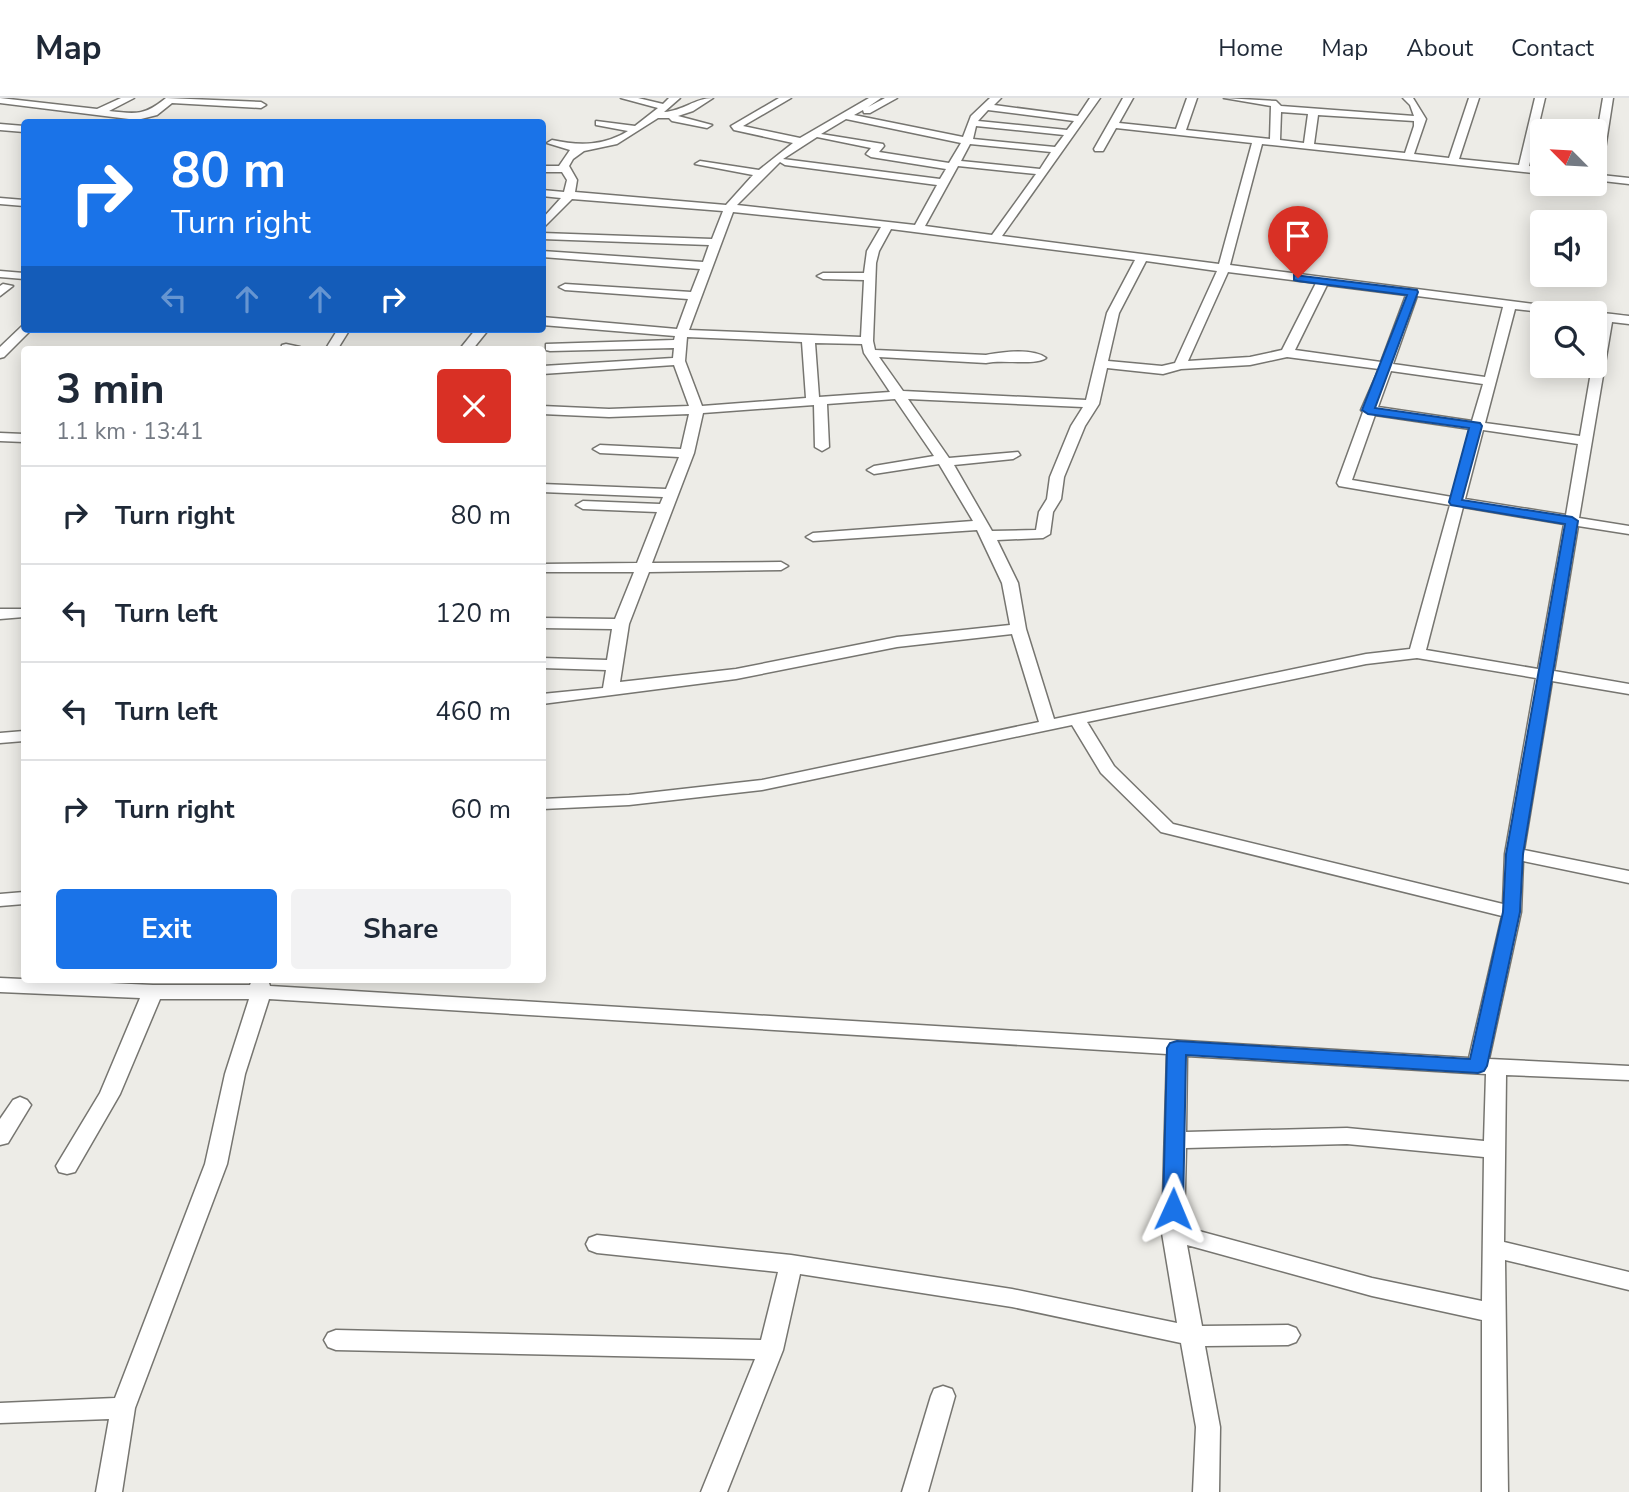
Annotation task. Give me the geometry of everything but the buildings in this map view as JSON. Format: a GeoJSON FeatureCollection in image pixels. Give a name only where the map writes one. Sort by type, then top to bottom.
{"type":"FeatureCollection","features":[{"type":"Feature","properties":{"kind":"street"},"geometry":{"type":"LineString","coordinates":[[38,106],[51,98]]}},
{"type":"Feature","properties":{"kind":"street"},"geometry":{"type":"LineString","coordinates":[[96,113],[129,98]]}},
{"type":"Feature","properties":{"kind":"street"},"geometry":{"type":"LineString","coordinates":[[626,98],[665,107]]}},
{"type":"Feature","properties":{"kind":"street"},"geometry":{"type":"LineString","coordinates":[[552,143],[579,149],[620,141],[675,98]]}},
{"type":"Feature","properties":{"kind":"street"},"geometry":{"type":"LineString","coordinates":[[656,115],[673,116],[689,111],[708,98]]}},
{"type":"Feature","properties":{"kind":"street"},"geometry":{"type":"LineString","coordinates":[[786,98],[736,126],[743,131],[795,148],[944,183]]}},
{"type":"Feature","properties":{"kind":"street"},"geometry":{"type":"LineString","coordinates":[[748,209],[767,177],[795,148],[822,137],[876,98]]}},
{"type":"Feature","properties":{"kind":"street"},"geometry":{"type":"LineString","coordinates":[[546,699],[608,692],[611,688],[621,624],[687,453],[697,410],[679,361],[681,339],[729,208],[761,173],[795,148],[849,117],[892,98]]}},
{"type":"Feature","properties":{"kind":"street"},"geometry":{"type":"LineString","coordinates":[[918,229],[967,141],[972,122],[996,98]]}},
{"type":"Feature","properties":{"kind":"street"},"geometry":{"type":"LineString","coordinates":[[995,239],[1094,98]]}},
{"type":"Feature","properties":{"kind":"street"},"geometry":{"type":"LineString","coordinates":[[1099,149],[1128,98]]}},
{"type":"Feature","properties":{"kind":"street"},"geometry":{"type":"LineString","coordinates":[[1180,132],[1192,98]]}},
{"type":"Feature","properties":{"kind":"street"},"geometry":{"type":"LineString","coordinates":[[1229,98],[1276,104],[1275,142]]}},
{"type":"Feature","properties":{"kind":"street"},"geometry":{"type":"LineString","coordinates":[[1408,98],[1416,105],[1421,120],[1408,158]]}},
{"type":"Feature","properties":{"kind":"street"},"geometry":{"type":"LineString","coordinates":[[1453,162],[1474,98]]}},
{"type":"Feature","properties":{"kind":"street"},"geometry":{"type":"LineString","coordinates":[[1523,169],[1540,98]]}},
{"type":"Feature","properties":{"kind":"street"},"geometry":{"type":"LineString","coordinates":[[1605,119],[1608,98]]}},
{"type":"Feature","properties":{"kind":"street"},"geometry":{"type":"LineString","coordinates":[[0,100],[96,113],[147,116],[171,99],[261,105]]}},
{"type":"Feature","properties":{"kind":"street"},"geometry":{"type":"LineString","coordinates":[[986,107],[1080,118]]}},
{"type":"Feature","properties":{"kind":"street"},"geometry":{"type":"LineString","coordinates":[[1276,109],[1421,120]]}},
{"type":"Feature","properties":{"kind":"street"},"geometry":{"type":"LineString","coordinates":[[1309,146],[1313,112]]}},
{"type":"Feature","properties":{"kind":"street"},"geometry":{"type":"LineString","coordinates":[[673,116],[675,119],[707,124]]}},
{"type":"Feature","properties":{"kind":"street"},"geometry":{"type":"LineString","coordinates":[[849,117],[967,141],[1058,150]]}},
{"type":"Feature","properties":{"kind":"street"},"geometry":{"type":"LineString","coordinates":[[972,122],[1070,133]]}},
{"type":"Feature","properties":{"kind":"street"},"geometry":{"type":"LineString","coordinates":[[599,123],[636,129]]}},
{"type":"Feature","properties":{"kind":"street"},"geometry":{"type":"LineString","coordinates":[[1112,125],[1530,170]]}},
{"type":"Feature","properties":{"kind":"street"},"geometry":{"type":"LineString","coordinates":[[0,127],[21,129]]}},
{"type":"Feature","properties":{"kind":"street"},"geometry":{"type":"LineString","coordinates":[[822,137],[880,146],[871,154],[954,165],[1042,172]]}},
{"type":"Feature","properties":{"kind":"street"},"geometry":{"type":"LineString","coordinates":[[1180,365],[1224,268],[1258,141]]}},
{"type":"Feature","properties":{"kind":"street"},"geometry":{"type":"LineString","coordinates":[[756,144],[795,148]]}},
{"type":"Feature","properties":{"kind":"street"},"geometry":{"type":"LineString","coordinates":[[546,221],[569,195],[572,180],[565,169],[566,161],[579,149]]}},
{"type":"Feature","properties":{"kind":"street"},"geometry":{"type":"LineString","coordinates":[[700,164],[761,173]]}},
{"type":"Feature","properties":{"kind":"street"},"geometry":{"type":"LineString","coordinates":[[546,169],[565,169]]}},
{"type":"Feature","properties":{"kind":"street"},"geometry":{"type":"LineString","coordinates":[[1607,178],[1629,181]]}},
{"type":"Feature","properties":{"kind":"street"},"geometry":{"type":"LineString","coordinates":[[546,193],[748,209],[888,225],[1530,307]]}},
{"type":"Feature","properties":{"kind":"street"},"geometry":{"type":"LineString","coordinates":[[0,201],[21,203]]}},
{"type":"Feature","properties":{"kind":"street"},"geometry":{"type":"LineString","coordinates":[[888,225],[873,251],[869,347],[896,395],[943,461],[984,531],[1010,583],[1018,629],[1048,726]]}},
{"type":"Feature","properties":{"kind":"street"},"geometry":{"type":"LineString","coordinates":[[547,236],[716,242]]}},
{"type":"Feature","properties":{"kind":"street"},"geometry":{"type":"LineString","coordinates":[[546,254],[707,266]]}},
{"type":"Feature","properties":{"kind":"street"},"geometry":{"type":"LineString","coordinates":[[813,537],[984,531],[1043,534],[1046,512],[1054,499],[1058,477],[1079,426],[1093,404],[1113,313],[1142,258]]}},
{"type":"Feature","properties":{"kind":"street"},"geometry":{"type":"LineString","coordinates":[[0,274],[21,276]]}},
{"type":"Feature","properties":{"kind":"street"},"geometry":{"type":"LineString","coordinates":[[822,276],[870,277]]}},
{"type":"Feature","properties":{"kind":"street"},"geometry":{"type":"LineString","coordinates":[[1287,354],[1323,281]]}},
{"type":"Feature","properties":{"kind":"street"},"geometry":{"type":"LineString","coordinates":[[565,287],[693,301]]}},
{"type":"Feature","properties":{"kind":"street"},"geometry":{"type":"LineString","coordinates":[[1413,292],[1368,410],[1344,483],[1629,530]]}},
{"type":"Feature","properties":{"kind":"street"},"geometry":{"type":"LineString","coordinates":[[588,300],[693,301]]}},
{"type":"Feature","properties":{"kind":"street"},"geometry":{"type":"LineString","coordinates":[[1417,653],[1455,502],[1510,305]]}},
{"type":"Feature","properties":{"kind":"street"},"geometry":{"type":"LineString","coordinates":[[1607,317],[1629,320]]}},
{"type":"Feature","properties":{"kind":"street"},"geometry":{"type":"LineString","coordinates":[[546,322],[681,339]]}},
{"type":"Feature","properties":{"kind":"street"},"geometry":{"type":"LineString","coordinates":[[0,354],[22,333]]}},
{"type":"Feature","properties":{"kind":"street"},"geometry":{"type":"LineString","coordinates":[[550,347],[681,339],[703,335],[808,339],[986,359],[1000,356],[1040,358]]}},
{"type":"Feature","properties":{"kind":"street"},"geometry":{"type":"LineString","coordinates":[[808,339],[822,447]]}},
{"type":"Feature","properties":{"kind":"street"},"geometry":{"type":"LineString","coordinates":[[1103,364],[1163,370],[1180,365],[1250,361],[1287,354],[1386,365],[1489,381]]}},
{"type":"Feature","properties":{"kind":"street"},"geometry":{"type":"LineString","coordinates":[[546,370],[679,361]]}},
{"type":"Feature","properties":{"kind":"street"},"geometry":{"type":"LineString","coordinates":[[1495,1492],[1493,1248],[1496,1150],[1487,1067],[1512,912],[1514,854],[1586,441],[1594,378]]}},
{"type":"Feature","properties":{"kind":"street"},"geometry":{"type":"LineString","coordinates":[[546,410],[609,413],[697,410],[896,395],[1093,404]]}},
{"type":"Feature","properties":{"kind":"street"},"geometry":{"type":"LineString","coordinates":[[1368,410],[1586,441]]}},
{"type":"Feature","properties":{"kind":"street"},"geometry":{"type":"LineString","coordinates":[[0,437],[21,438]]}},
{"type":"Feature","properties":{"kind":"street"},"geometry":{"type":"LineString","coordinates":[[600,449],[687,453]]}},
{"type":"Feature","properties":{"kind":"street"},"geometry":{"type":"LineString","coordinates":[[874,470],[1013,456]]}},
{"type":"Feature","properties":{"kind":"street"},"geometry":{"type":"LineString","coordinates":[[546,488],[671,493]]}},
{"type":"Feature","properties":{"kind":"street"},"geometry":{"type":"LineString","coordinates":[[583,505],[666,508]]}},
{"type":"Feature","properties":{"kind":"street"},"geometry":{"type":"LineString","coordinates":[[546,568],[781,566]]}},
{"type":"Feature","properties":{"kind":"street"},"geometry":{"type":"LineString","coordinates":[[0,614],[21,613]]}},
{"type":"Feature","properties":{"kind":"street"},"geometry":{"type":"LineString","coordinates":[[546,623],[621,624]]}},
{"type":"Feature","properties":{"kind":"street"},"geometry":{"type":"LineString","coordinates":[[611,688],[736,674],[897,642],[1018,629]]}},
{"type":"Feature","properties":{"kind":"street"},"geometry":{"type":"LineString","coordinates":[[546,804],[629,800],[762,785],[1366,659],[1417,653],[1629,689]]}},
{"type":"Feature","properties":{"kind":"street"},"geometry":{"type":"LineString","coordinates":[[546,663],[614,665]]}},
{"type":"Feature","properties":{"kind":"street"},"geometry":{"type":"LineString","coordinates":[[1077,720],[1107,769],[1167,828],[1512,912]]}},
{"type":"Feature","properties":{"kind":"street"},"geometry":{"type":"LineString","coordinates":[[0,738],[21,736]]}},
{"type":"Feature","properties":{"kind":"street"},"geometry":{"type":"LineString","coordinates":[[1514,854],[1629,877]]}},
{"type":"Feature","properties":{"kind":"street"},"geometry":{"type":"LineString","coordinates":[[0,900],[21,898]]}},
{"type":"Feature","properties":{"kind":"street"},"geometry":{"type":"LineString","coordinates":[[0,985],[153,992],[260,986],[1177,1048],[1629,1073]]}},
{"type":"Feature","properties":{"kind":"street"},"geometry":{"type":"LineString","coordinates":[[109,1492],[123,1408],[216,1164],[235,1074],[260,986]]}},
{"type":"Feature","properties":{"kind":"street"},"geometry":{"type":"LineString","coordinates":[[67,1166],[110,1094],[153,992]]}},
{"type":"Feature","properties":{"kind":"street"},"geometry":{"type":"LineString","coordinates":[[1177,1048],[1173,1233],[1208,1427],[1209,1475],[1206,1492]]}},
{"type":"Feature","properties":{"kind":"street"},"geometry":{"type":"LineString","coordinates":[[0,1137],[20,1105]]}},
{"type":"Feature","properties":{"kind":"street"},"geometry":{"type":"LineString","coordinates":[[1175,1140],[1347,1136],[1496,1150]]}},
{"type":"Feature","properties":{"kind":"street"},"geometry":{"type":"LineString","coordinates":[[1173,1233],[1372,1287],[1495,1312]]}},
{"type":"Feature","properties":{"kind":"street"},"geometry":{"type":"LineString","coordinates":[[597,1244],[791,1265],[1012,1298],[1192,1336],[1287,1335]]}},
{"type":"Feature","properties":{"kind":"street"},"geometry":{"type":"LineString","coordinates":[[1493,1248],[1629,1281]]}},
{"type":"Feature","properties":{"kind":"street"},"geometry":{"type":"LineString","coordinates":[[714,1492],[771,1350],[791,1265]]}},
{"type":"Feature","properties":{"kind":"street"},"geometry":{"type":"LineString","coordinates":[[336,1339],[771,1350]]}},
{"type":"Feature","properties":{"kind":"street"},"geometry":{"type":"LineString","coordinates":[[915,1492],[943,1396]]}},
{"type":"Feature","properties":{"kind":"street"},"geometry":{"type":"LineString","coordinates":[[0,1413],[123,1408]]}},
{"type":"Feature","properties":{"kind":"route"},"geometry":{"type":"LineString","coordinates":[[1173,1209],[1177,1048],[1478,1066],[1512,912],[1514,854],[1572,521],[1455,502],[1476,426],[1368,410],[1413,292],[1298,278]]}}]}
